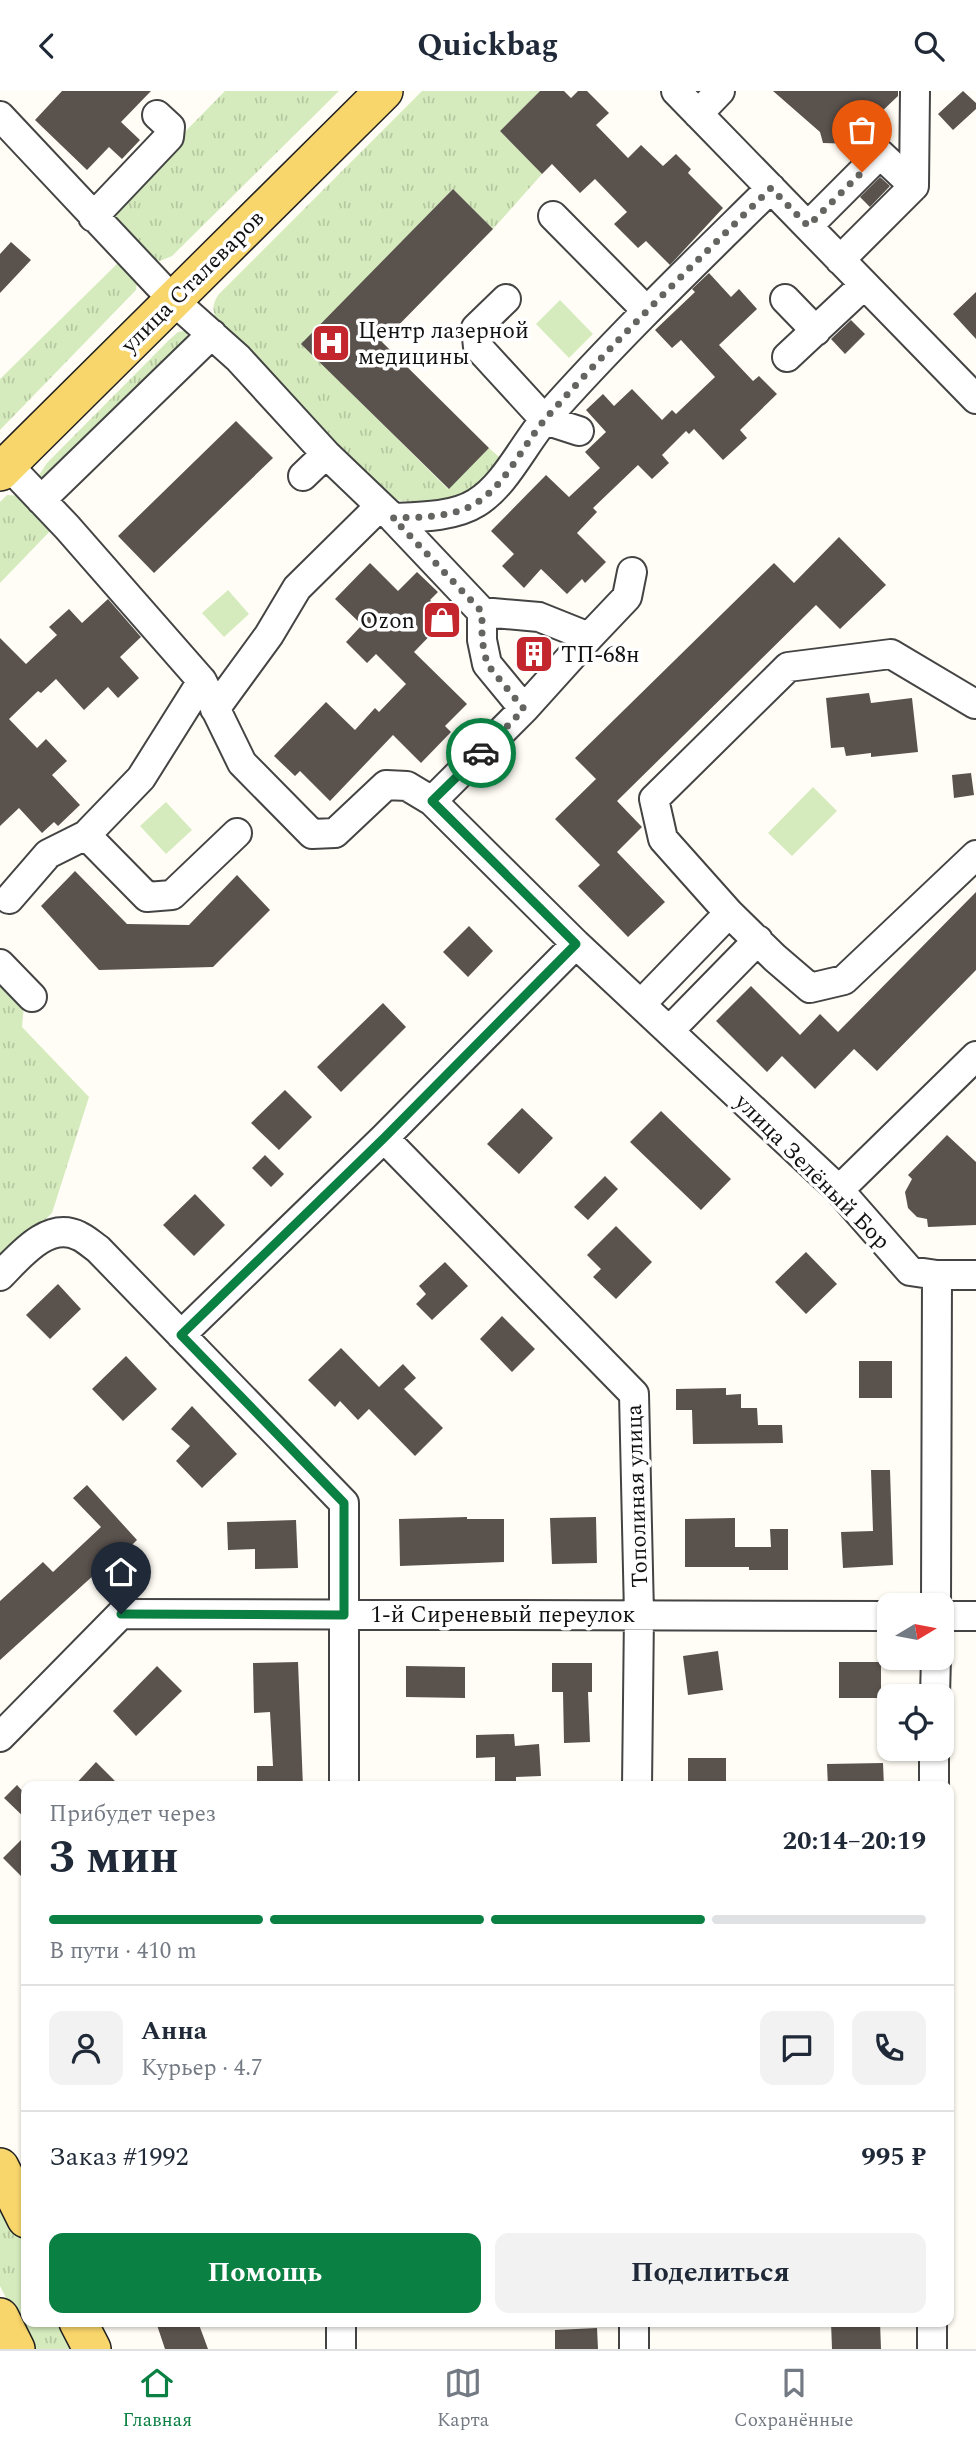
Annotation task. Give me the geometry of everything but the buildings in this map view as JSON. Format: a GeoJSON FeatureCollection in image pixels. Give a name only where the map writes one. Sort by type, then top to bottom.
{"type":"FeatureCollection","features":[{"type":"Feature","properties":{"kind":"main road","name":"улица Сталеваров"},"geometry":{"type":"LineString","coordinates":[[4,468],[384,91]]}},
{"type":"Feature","properties":{"kind":"main road"},"geometry":{"type":"LineString","coordinates":[[0,2167],[21,2209]]}},
{"type":"Feature","properties":{"kind":"main road"},"geometry":{"type":"LineString","coordinates":[[0,2317],[16,2349]]}},
{"type":"Feature","properties":{"kind":"main road"},"geometry":{"type":"LineString","coordinates":[[81,2327],[92,2349]]}},
{"type":"Feature","properties":{"kind":"street"},"geometry":{"type":"LineString","coordinates":[[676,91],[976,399]]}},
{"type":"Feature","properties":{"kind":"street"},"geometry":{"type":"LineString","coordinates":[[698,114],[720,91]]}},
{"type":"Feature","properties":{"kind":"street"},"geometry":{"type":"LineString","coordinates":[[839,260],[914,186],[915,91]]}},
{"type":"Feature","properties":{"kind":"street"},"geometry":{"type":"LineString","coordinates":[[93,217],[169,137],[170,127],[157,115]]}},
{"type":"Feature","properties":{"kind":"street"},"geometry":{"type":"LineString","coordinates":[[0,116],[173,300],[238,358],[326,454],[482,612],[539,617],[589,637]]}},
{"type":"Feature","properties":{"kind":"street"},"geometry":{"type":"LineString","coordinates":[[808,226],[880,154],[914,186]]}},
{"type":"Feature","properties":{"kind":"street"},"geometry":{"type":"LineString","coordinates":[[215,709],[269,635],[297,588],[386,512],[436,516],[475,505],[492,491],[545,420],[646,310],[771,188]]}},
{"type":"Feature","properties":{"kind":"street"},"geometry":{"type":"LineString","coordinates":[[553,216],[646,310]]}},
{"type":"Feature","properties":{"kind":"street"},"geometry":{"type":"LineString","coordinates":[[787,357],[864,285]]}},
{"type":"Feature","properties":{"kind":"street"},"geometry":{"type":"LineString","coordinates":[[506,299],[476,328],[478,347],[545,420],[579,431]]}},
{"type":"Feature","properties":{"kind":"street"},"geometry":{"type":"LineString","coordinates":[[785,299],[816,331]]}},
{"type":"Feature","properties":{"kind":"street"},"geometry":{"type":"LineString","coordinates":[[41,500],[212,334]]}},
{"type":"Feature","properties":{"kind":"street"},"geometry":{"type":"LineString","coordinates":[[303,476],[326,454]]}},
{"type":"Feature","properties":{"kind":"street","name":"улица Зелёный Бор"},"geometry":{"type":"LineString","coordinates":[[4,468],[41,500],[202,681],[242,763],[312,834],[335,833],[386,785],[408,786],[432,801],[576,944],[839,1190],[909,1271],[937,1275],[976,1275]]}},
{"type":"Feature","properties":{"kind":"street"},"geometry":{"type":"LineString","coordinates":[[432,801],[524,709],[627,597],[632,572]]}},
{"type":"Feature","properties":{"kind":"street"},"geometry":{"type":"LineString","coordinates":[[482,612],[482,640],[487,664],[524,709]]}},
{"type":"Feature","properties":{"kind":"street"},"geometry":{"type":"LineString","coordinates":[[976,705],[891,654],[788,667],[654,799],[663,839],[729,913],[810,988],[844,980],[976,855]]}},
{"type":"Feature","properties":{"kind":"street"},"geometry":{"type":"LineString","coordinates":[[3,902],[48,853],[86,835],[141,778],[202,681]]}},
{"type":"Feature","properties":{"kind":"street"},"geometry":{"type":"LineString","coordinates":[[86,835],[147,897],[172,895],[237,833]]}},
{"type":"Feature","properties":{"kind":"street"},"geometry":{"type":"LineString","coordinates":[[642,1003],[729,913]]}},
{"type":"Feature","properties":{"kind":"street"},"geometry":{"type":"LineString","coordinates":[[670,1030],[758,940]]}},
{"type":"Feature","properties":{"kind":"street"},"geometry":{"type":"LineString","coordinates":[[181,1335],[384,1138],[576,944]]}},
{"type":"Feature","properties":{"kind":"street"},"geometry":{"type":"LineString","coordinates":[[0,964],[32,997]]}},
{"type":"Feature","properties":{"kind":"street"},"geometry":{"type":"LineString","coordinates":[[839,1190],[976,1056]]}},
{"type":"Feature","properties":{"kind":"street","name":"Тополиная улица"},"geometry":{"type":"LineString","coordinates":[[384,1138],[634,1394],[639,1613],[637,1781]]}},
{"type":"Feature","properties":{"kind":"street"},"geometry":{"type":"LineString","coordinates":[[0,1276],[36,1241],[54,1234],[77,1234],[98,1249],[344,1503],[344,1781]]}},
{"type":"Feature","properties":{"kind":"street"},"geometry":{"type":"LineString","coordinates":[[936,1593],[937,1275]]}},
{"type":"Feature","properties":{"kind":"street","name":"1-й Сиреневый переулок"},"geometry":{"type":"LineString","coordinates":[[0,1737],[121,1614],[639,1613],[877,1616]]}},
{"type":"Feature","properties":{"kind":"street"},"geometry":{"type":"LineString","coordinates":[[954,1616],[976,1616]]}},
{"type":"Feature","properties":{"kind":"street"},"geometry":{"type":"LineString","coordinates":[[934,1761],[934,1781]]}},
{"type":"Feature","properties":{"kind":"street"},"geometry":{"type":"LineString","coordinates":[[341,2327],[341,2349]]}},
{"type":"Feature","properties":{"kind":"street"},"geometry":{"type":"LineString","coordinates":[[634,2327],[634,2349]]}},
{"type":"Feature","properties":{"kind":"street"},"geometry":{"type":"LineString","coordinates":[[932,2327],[932,2349]]}},
{"type":"Feature","properties":{"kind":"green space"},"geometry":{"type":"Polygon","coordinates":[[[225,91],[339,91],[172,256],[160,261],[147,255],[114,218],[116,202],[225,91]]]}},
{"type":"Feature","properties":{"kind":"green space"},"geometry":{"type":"Polygon","coordinates":[[[422,91],[540,91],[500,131],[542,174],[493,229],[453,189],[302,344],[448,489],[489,448],[506,463],[455,501],[410,502],[384,498],[217,321],[214,310],[219,294],[422,91]]]}},
{"type":"Feature","properties":{"kind":"green space"},"geometry":{"type":"Polygon","coordinates":[[[121,260],[138,276],[136,290],[0,430],[0,379],[121,260]]]}},
{"type":"Feature","properties":{"kind":"green space"},"geometry":{"type":"Polygon","coordinates":[[[560,300],[593,334],[569,358],[536,324],[560,300]]]}},
{"type":"Feature","properties":{"kind":"green space"},"geometry":{"type":"Polygon","coordinates":[[[189,330],[182,346],[40,481],[39,475],[47,463],[169,340],[178,332],[189,330]]]}},
{"type":"Feature","properties":{"kind":"green space"},"geometry":{"type":"Polygon","coordinates":[[[7,495],[25,496],[54,527],[0,583],[0,502],[7,495]]]}},
{"type":"Feature","properties":{"kind":"green space"},"geometry":{"type":"Polygon","coordinates":[[[228,590],[249,614],[224,637],[202,613],[228,590]]]}},
{"type":"Feature","properties":{"kind":"green space"},"geometry":{"type":"Polygon","coordinates":[[[813,787],[837,811],[792,856],[768,833],[813,787]]]}},
{"type":"Feature","properties":{"kind":"green space"},"geometry":{"type":"Polygon","coordinates":[[[166,802],[192,830],[166,854],[140,826],[166,802]]]}},
{"type":"Feature","properties":{"kind":"green space"},"geometry":{"type":"Polygon","coordinates":[[[0,977],[24,1005],[22,1027],[89,1097],[52,1213],[0,1263],[0,977]]]}},
{"type":"Feature","properties":{"kind":"green space"},"geometry":{"type":"Polygon","coordinates":[[[0,2198],[21,2238],[21,2327],[66,2327],[76,2349],[32,2349],[0,2286],[0,2198]]]}},
{"type":"Feature","properties":{"kind":"way so far"},"geometry":{"type":"LineString","coordinates":[[481,753],[524,709],[487,664],[482,640],[482,612],[393,518],[436,516],[475,505],[492,491],[545,420],[646,310],[771,188],[808,226],[862,172]]}},
{"type":"Feature","properties":{"kind":"place","name":"Центр лазерной медицины"},"geometry":{"type":"Point","coordinates":[331,343]}},
{"type":"Feature","properties":{"kind":"place","name":"Ozon"},"geometry":{"type":"Point","coordinates":[442,620]}},
{"type":"Feature","properties":{"kind":"place","name":"ТП-68н"},"geometry":{"type":"Point","coordinates":[534,654]}},
{"type":"Feature","properties":{"kind":"route"},"geometry":{"type":"LineString","coordinates":[[121,1614],[344,1615],[344,1503],[181,1335],[384,1138],[576,944],[432,801],[481,753]]}}]}
